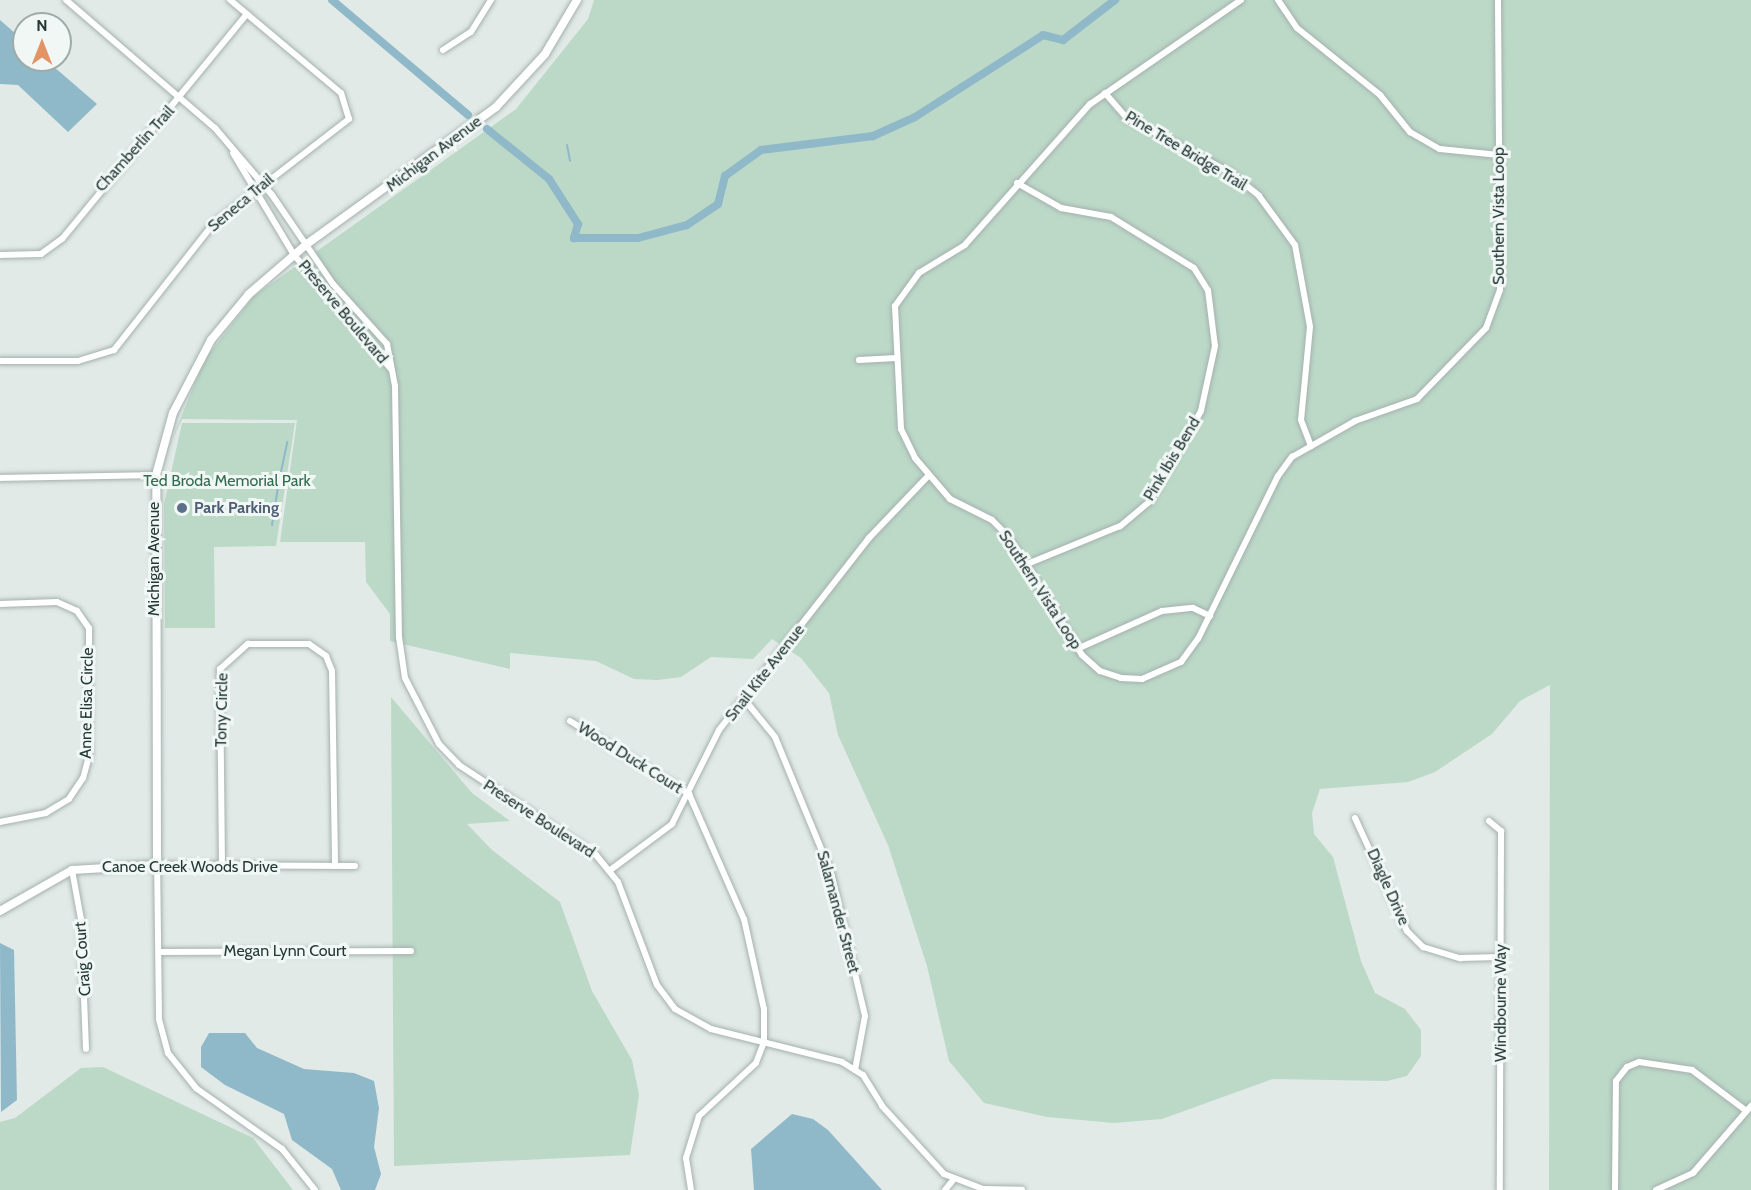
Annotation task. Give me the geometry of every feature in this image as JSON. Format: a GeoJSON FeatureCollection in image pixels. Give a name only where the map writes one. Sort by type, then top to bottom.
{"type":"FeatureCollection","features":[{"type":"Feature","properties":{"kind":"street","name":"Chamberlin Trail"},"geometry":{"type":"LineString","coordinates":[[0,255],[49,251],[180,98],[66,0]]}},
{"type":"Feature","properties":{"kind":"street","name":"Seneca Trail"},"geometry":{"type":"LineString","coordinates":[[0,361],[78,361],[114,350],[186,252],[253,190],[341,129],[351,112],[341,93],[230,0]]}},
{"type":"Feature","properties":{"kind":"street"},"geometry":{"type":"LineString","coordinates":[[443,50],[471,32],[491,0]]}},
{"type":"Feature","properties":{"kind":"street","name":"Michigan Avenue"},"geometry":{"type":"LineString","coordinates":[[315,1190],[282,1149],[196,1088],[176,1066],[159,1019],[156,474],[173,413],[211,340],[249,294],[307,244],[496,107],[545,54],[577,0]]}},
{"type":"Feature","properties":{"kind":"street","name":"Southern Vista Loop"},"geometry":{"type":"LineString","coordinates":[[1241,0],[1105,93],[1065,128],[965,245],[902,290],[895,306],[901,429],[928,475],[950,499],[992,520],[1025,565],[1077,649],[1100,671],[1142,679],[1181,662],[1210,616],[1278,476],[1311,446],[1355,421],[1417,399],[1486,328],[1500,290],[1498,0]]}},
{"type":"Feature","properties":{"kind":"street"},"geometry":{"type":"LineString","coordinates":[[1278,0],[1297,28],[1380,95],[1410,132],[1440,149],[1499,155]]}},
{"type":"Feature","properties":{"kind":"street"},"geometry":{"type":"LineString","coordinates":[[232,150],[180,98],[247,14]]}},
{"type":"Feature","properties":{"kind":"street","name":"Pine Tree Bridge Trail"},"geometry":{"type":"LineString","coordinates":[[1105,93],[1127,118],[1231,173],[1259,196],[1295,245],[1310,327],[1301,420],[1311,446]]}},
{"type":"Feature","properties":{"kind":"street","name":"Preserve Boulevard"},"geometry":{"type":"LineString","coordinates":[[232,150],[253,190],[294,255],[391,369]]}},
{"type":"Feature","properties":{"kind":"street","name":"Preserve Boulevard"},"geometry":{"type":"LineString","coordinates":[[232,150],[262,183],[307,244],[387,344],[391,369],[399,637],[405,678],[420,716],[459,765],[572,837],[609,871],[665,999],[694,1022],[855,1070]]}},
{"type":"Feature","properties":{"kind":"street","name":"Pink Ibis Bend"},"geometry":{"type":"LineString","coordinates":[[1017,183],[1061,208],[1111,217],[1177,255],[1208,290],[1215,345],[1201,411],[1149,502],[1120,526],[1025,565]]}},
{"type":"Feature","properties":{"kind":"street"},"geometry":{"type":"LineString","coordinates":[[859,360],[896,358]]}},
{"type":"Feature","properties":{"kind":"street"},"geometry":{"type":"LineString","coordinates":[[0,478],[156,474]]}},
{"type":"Feature","properties":{"kind":"street","name":"Snail Kite Avenue"},"geometry":{"type":"LineString","coordinates":[[609,871],[672,824],[689,794],[719,729],[869,538],[928,475]]}},
{"type":"Feature","properties":{"kind":"street","name":"Anne Elisa Circle"},"geometry":{"type":"LineString","coordinates":[[0,604],[57,602],[77,611],[89,628],[89,756],[82,778],[69,799],[46,813],[0,822]]}},
{"type":"Feature","properties":{"kind":"street"},"geometry":{"type":"LineString","coordinates":[[1077,649],[1162,611],[1193,608],[1210,616]]}},
{"type":"Feature","properties":{"kind":"street","name":"Tony Circle"},"geometry":{"type":"LineString","coordinates":[[222,867],[220,669],[248,644],[309,644],[326,656],[332,671],[335,866]]}},
{"type":"Feature","properties":{"kind":"street","name":"Salamander Street"},"geometry":{"type":"LineString","coordinates":[[744,699],[775,737],[831,873],[865,1016],[855,1070]]}},
{"type":"Feature","properties":{"kind":"street","name":"Wood Duck Court"},"geometry":{"type":"LineString","coordinates":[[570,721],[689,794]]}},
{"type":"Feature","properties":{"kind":"street"},"geometry":{"type":"LineString","coordinates":[[689,794],[744,919],[764,1009],[764,1042],[756,1063],[699,1116],[686,1158],[691,1190]]}},
{"type":"Feature","properties":{"kind":"street","name":"Diagle Drive"},"geometry":{"type":"LineString","coordinates":[[1355,818],[1407,931],[1423,947],[1460,958],[1501,957]]}},
{"type":"Feature","properties":{"kind":"street","name":"Windbourne Way"},"geometry":{"type":"LineString","coordinates":[[1489,820],[1501,831],[1500,1190]]}},
{"type":"Feature","properties":{"kind":"street","name":"Canoe Creek Woods Drive"},"geometry":{"type":"LineString","coordinates":[[0,911],[72,870],[157,865],[355,867]]}},
{"type":"Feature","properties":{"kind":"street","name":"Craig Court"},"geometry":{"type":"LineString","coordinates":[[72,870],[82,930],[86,1049]]}},
{"type":"Feature","properties":{"kind":"street","name":"Megan Lynn Court"},"geometry":{"type":"LineString","coordinates":[[159,952],[411,951]]}},
{"type":"Feature","properties":{"kind":"street"},"geometry":{"type":"LineString","coordinates":[[1615,1190],[1616,1081],[1627,1067],[1639,1062],[1692,1070],[1748,1108],[1693,1173],[1656,1190]]}},
{"type":"Feature","properties":{"kind":"street"},"geometry":{"type":"LineString","coordinates":[[855,1070],[926,1158],[954,1179],[983,1189],[1023,1190]]}},
{"type":"Feature","properties":{"kind":"street"},"geometry":{"type":"LineString","coordinates":[[945,1190],[954,1179]]}},
{"type":"Feature","properties":{"kind":"green space"},"geometry":{"type":"Polygon","coordinates":[[[594,0],[1751,0],[1751,1190],[1549,1190],[1550,685],[1520,701],[1492,734],[1435,772],[1408,782],[1320,789],[1312,813],[1314,834],[1333,857],[1361,961],[1375,993],[1405,1009],[1421,1030],[1421,1056],[1407,1076],[1387,1081],[1273,1079],[1162,1119],[1114,1123],[1047,1117],[984,1103],[949,1061],[927,966],[888,845],[838,735],[829,693],[801,658],[772,639],[753,659],[711,657],[681,677],[658,680],[634,679],[596,661],[510,653],[510,669],[390,641],[390,614],[366,582],[365,542],[280,542],[297,420],[182,419],[172,440],[204,360],[254,296],[516,109],[588,19],[594,0]]]}},
{"type":"Feature","properties":{"kind":"green space","name":"Ted Broda Memorial Park"},"geometry":{"type":"Polygon","coordinates":[[[182,423],[295,423],[276,546],[214,547],[215,628],[165,628],[164,504],[182,423]]]}},
{"type":"Feature","properties":{"kind":"green space"},"geometry":{"type":"Polygon","coordinates":[[[391,697],[472,793],[510,821],[467,824],[492,850],[560,902],[592,991],[632,1060],[639,1095],[630,1155],[394,1166],[391,697]]]}},
{"type":"Feature","properties":{"kind":"green space"},"geometry":{"type":"Polygon","coordinates":[[[103,1067],[253,1138],[293,1190],[0,1190],[0,1122],[15,1118],[81,1068],[103,1067]]]}},
{"type":"Feature","properties":{"kind":"water"},"geometry":{"type":"Polygon","coordinates":[[[0,20],[12,30],[12,72],[60,72],[97,104],[68,132],[18,85],[0,84],[0,20]]]}},
{"type":"Feature","properties":{"kind":"water"},"geometry":{"type":"Polygon","coordinates":[[[0,943],[14,950],[17,1100],[1,1112],[0,943]]]}},
{"type":"Feature","properties":{"kind":"water"},"geometry":{"type":"Polygon","coordinates":[[[209,1033],[245,1033],[257,1048],[304,1069],[354,1073],[374,1081],[379,1108],[374,1147],[381,1174],[375,1190],[341,1190],[332,1169],[292,1140],[284,1114],[225,1085],[201,1067],[201,1047],[209,1033]]]}},
{"type":"Feature","properties":{"kind":"water"},"geometry":{"type":"Polygon","coordinates":[[[792,1114],[813,1119],[828,1130],[882,1190],[754,1190],[751,1149],[792,1114]]]}},
{"type":"Feature","properties":{"kind":"waterway"},"geometry":{"type":"LineString","coordinates":[[332,0],[468,115]]}},
{"type":"Feature","properties":{"kind":"waterway"},"geometry":{"type":"LineString","coordinates":[[487,129],[549,179],[578,224],[574,238],[638,238],[687,225],[718,204],[725,176],[761,150],[873,136],[915,117],[1043,35],[1063,40],[1115,0]]}},
{"type":"Feature","properties":{"kind":"waterway"},"geometry":{"type":"LineString","coordinates":[[567,145],[570,161]]}},
{"type":"Feature","properties":{"kind":"waterway"},"geometry":{"type":"LineString","coordinates":[[195,478],[279,481],[287,442]]}},
{"type":"Feature","properties":{"kind":"waterway"},"geometry":{"type":"LineString","coordinates":[[272,525],[279,481]]}},
{"type":"Feature","properties":{"kind":"place","name":"Park Parking"},"geometry":{"type":"Point","coordinates":[182,508]}}]}
